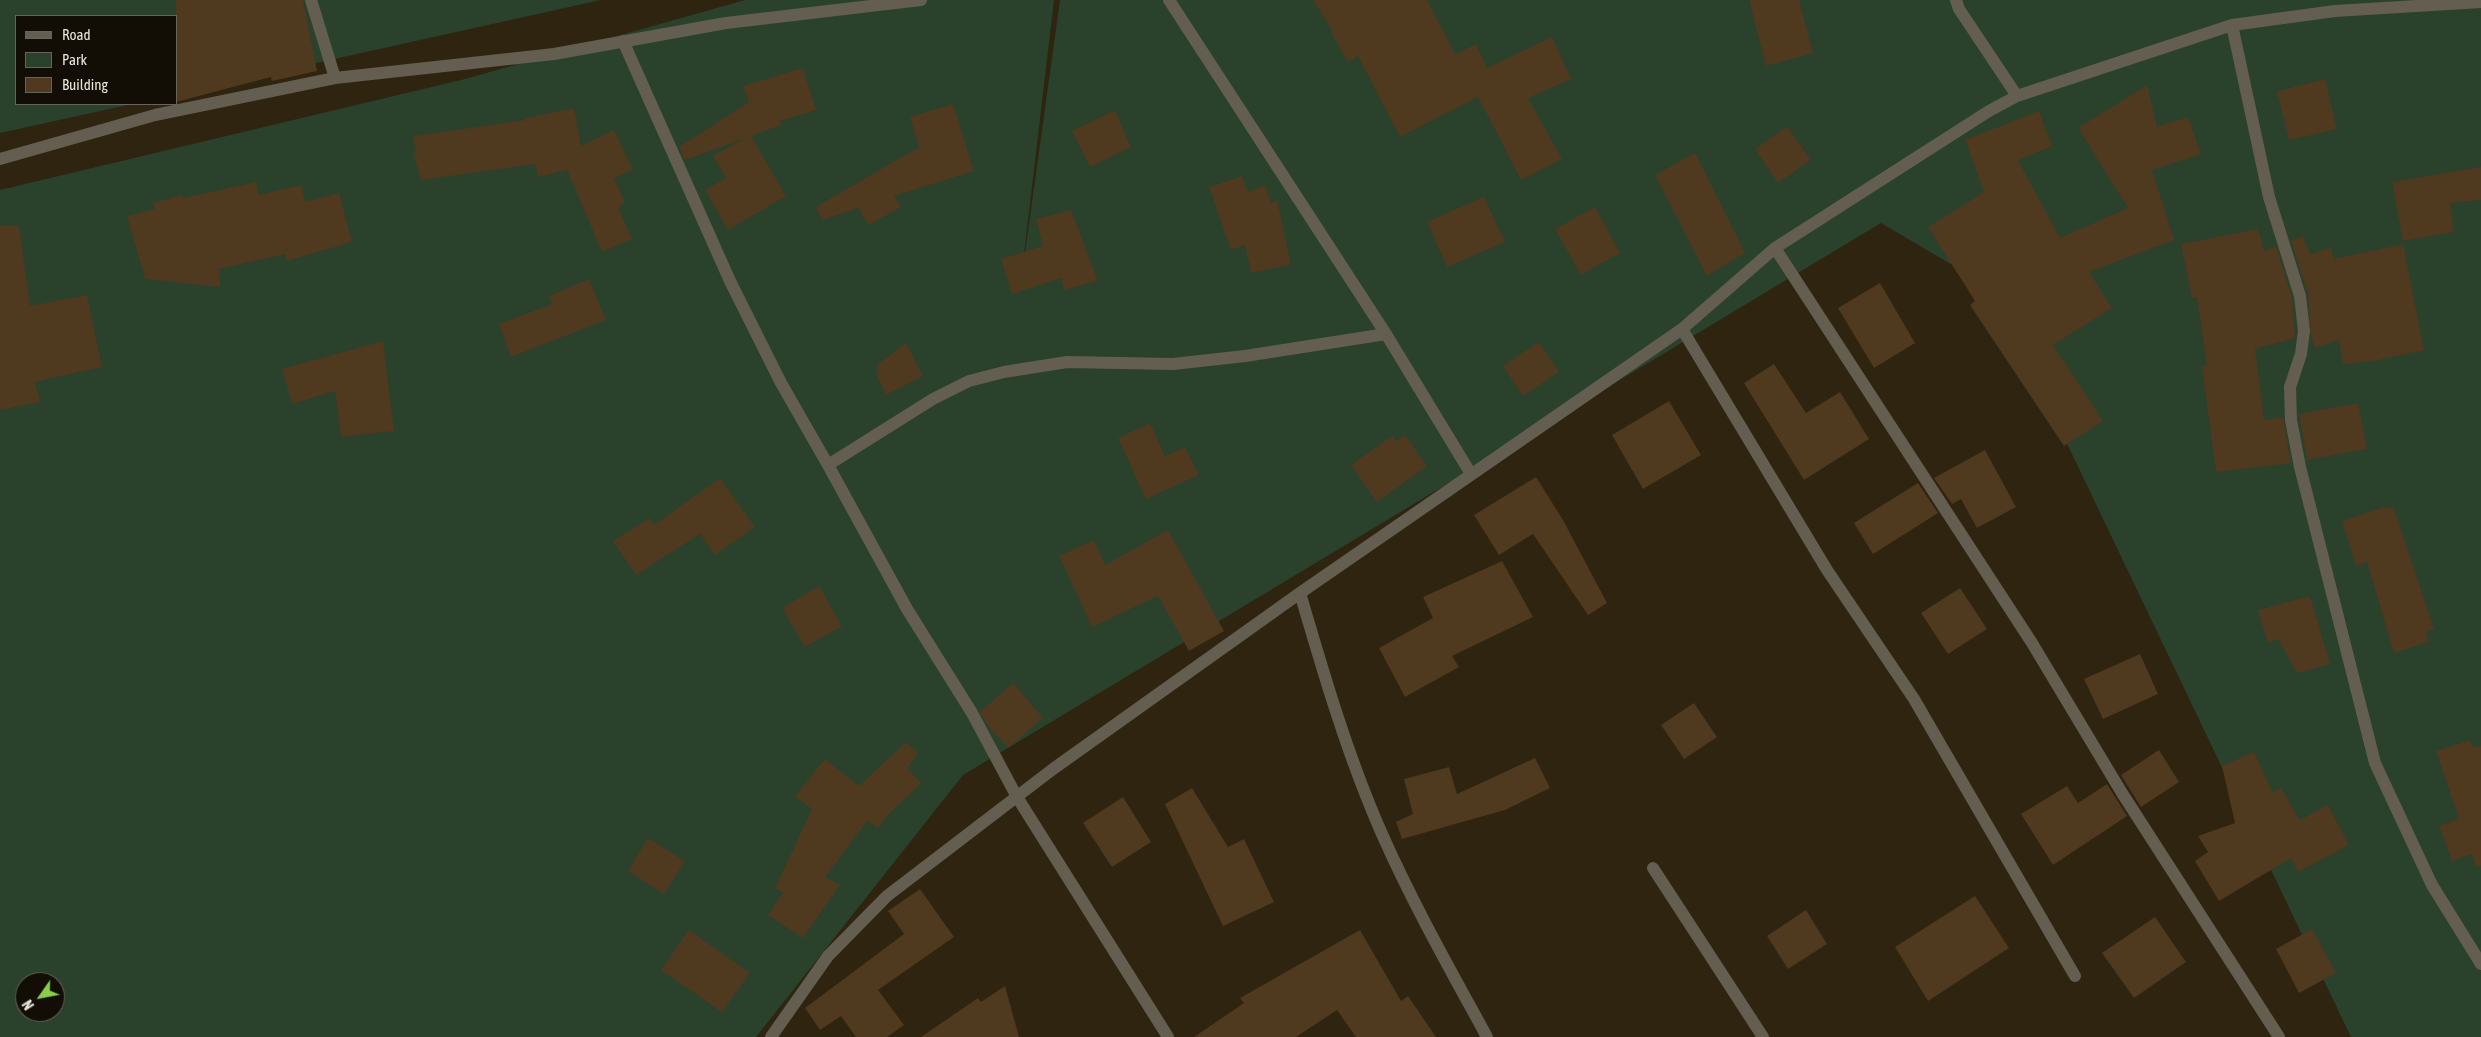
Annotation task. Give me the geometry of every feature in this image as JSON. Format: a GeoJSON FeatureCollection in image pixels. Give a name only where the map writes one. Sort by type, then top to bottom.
{"type":"FeatureCollection","features":[{"type":"Feature","properties":{"kind":"street"},"geometry":{"type":"LineString","coordinates":[[311,0],[335,78]]}},
{"type":"Feature","properties":{"kind":"street"},"geometry":{"type":"LineString","coordinates":[[0,159],[154,115],[335,78],[554,54],[726,22],[921,0]]}},
{"type":"Feature","properties":{"kind":"street"},"geometry":{"type":"LineString","coordinates":[[1169,0],[1386,334],[1471,474]]}},
{"type":"Feature","properties":{"kind":"street"},"geometry":{"type":"LineString","coordinates":[[1956,0],[1959,8],[2017,96]]}},
{"type":"Feature","properties":{"kind":"street"},"geometry":{"type":"LineString","coordinates":[[772,1037],[828,956],[887,896],[1053,769],[1471,474],[1682,329],[1775,248],[1989,111],[2017,96],[2232,25],[2333,6],[2481,2]]}},
{"type":"Feature","properties":{"kind":"street"},"geometry":{"type":"LineString","coordinates":[[2232,25],[2269,197],[2300,296],[2304,331],[2301,354],[2290,387],[2292,420],[2300,467],[2375,763],[2432,885],[2481,964]]}},
{"type":"Feature","properties":{"kind":"street"},"geometry":{"type":"LineString","coordinates":[[623,41],[730,281],[780,383],[828,465],[907,609],[972,713],[1017,797],[1168,1037]]}},
{"type":"Feature","properties":{"kind":"street"},"geometry":{"type":"LineString","coordinates":[[1775,248],[2032,643],[2122,793],[2279,1037]]}},
{"type":"Feature","properties":{"kind":"street"},"geometry":{"type":"LineString","coordinates":[[1682,329],[1827,570],[1914,699],[2075,976]]}},
{"type":"Feature","properties":{"kind":"street"},"geometry":{"type":"LineString","coordinates":[[828,465],[933,399],[969,381],[1004,372],[1066,362],[1173,364],[1245,356],[1386,334]]}},
{"type":"Feature","properties":{"kind":"street"},"geometry":{"type":"LineString","coordinates":[[1300,594],[1334,706],[1382,834],[1446,962],[1487,1037]]}},
{"type":"Feature","properties":{"kind":"street"},"geometry":{"type":"LineString","coordinates":[[1653,868],[1763,1037]]}},
{"type":"Feature","properties":{"kind":"green space"},"geometry":{"type":"Polygon","coordinates":[[[0,0],[601,0],[178,94],[178,15],[15,15],[15,105],[127,105],[0,133],[0,0]]]}},
{"type":"Feature","properties":{"kind":"green space"},"geometry":{"type":"Polygon","coordinates":[[[745,0],[1054,0],[1020,289],[1060,0],[2481,0],[2481,1037],[2351,1037],[1993,289],[1881,223],[963,775],[756,1037],[0,1037],[0,190],[465,79],[745,0]]]}},
{"type":"Feature","properties":{"kind":"building"},"geometry":{"type":"Polygon","coordinates":[[[176,0],[303,0],[317,71],[272,81],[271,77],[178,101],[178,15],[176,15],[176,0]]]}},
{"type":"Feature","properties":{"kind":"building"},"geometry":{"type":"Polygon","coordinates":[[[1313,0],[1427,0],[1455,54],[1476,44],[1487,68],[1552,37],[1571,79],[1528,98],[1562,159],[1521,180],[1478,97],[1400,137],[1358,56],[1348,62],[1330,31],[1332,30],[1313,0]]]}},
{"type":"Feature","properties":{"kind":"building"},"geometry":{"type":"Polygon","coordinates":[[[1749,0],[1799,0],[1813,53],[1766,66],[1749,0]]]}},
{"type":"Feature","properties":{"kind":"building"},"geometry":{"type":"Polygon","coordinates":[[[803,68],[816,110],[780,121],[781,125],[751,136],[786,196],[728,230],[705,190],[726,178],[713,156],[743,139],[685,160],[679,147],[749,102],[743,86],[803,68]]]}},
{"type":"Feature","properties":{"kind":"building"},"geometry":{"type":"Polygon","coordinates":[[[2325,79],[2337,129],[2289,140],[2277,91],[2325,79]]]}},
{"type":"Feature","properties":{"kind":"building"},"geometry":{"type":"Polygon","coordinates":[[[2147,85],[2157,127],[2188,117],[2201,154],[2152,170],[2174,240],[2089,272],[2112,308],[2053,345],[2103,421],[2064,446],[1970,305],[1975,301],[1928,227],[1984,192],[1965,140],[2039,111],[2052,146],[2018,160],[2060,238],[2128,208],[2078,128],[2147,85]]]}},
{"type":"Feature","properties":{"kind":"building"},"geometry":{"type":"Polygon","coordinates":[[[953,104],[974,171],[894,196],[901,207],[869,225],[858,208],[822,220],[816,207],[919,147],[910,117],[953,104]]]}},
{"type":"Feature","properties":{"kind":"building"},"geometry":{"type":"Polygon","coordinates":[[[574,108],[581,146],[614,130],[633,170],[614,178],[625,203],[618,207],[632,239],[602,252],[567,170],[538,177],[535,164],[421,180],[413,153],[416,153],[413,136],[526,120],[526,118],[574,108]]]}},
{"type":"Feature","properties":{"kind":"building"},"geometry":{"type":"Polygon","coordinates":[[[1115,110],[1131,147],[1090,167],[1072,131],[1115,110]]]}},
{"type":"Feature","properties":{"kind":"building"},"geometry":{"type":"Polygon","coordinates":[[[1787,126],[1811,160],[1778,183],[1755,149],[1787,126]]]}},
{"type":"Feature","properties":{"kind":"building"},"geometry":{"type":"Polygon","coordinates":[[[1695,153],[1745,253],[1707,276],[1655,175],[1695,153]]]}},
{"type":"Feature","properties":{"kind":"building"},"geometry":{"type":"Polygon","coordinates":[[[2481,167],[2481,200],[2450,203],[2454,232],[2403,241],[2392,182],[2481,167]]]}},
{"type":"Feature","properties":{"kind":"building"},"geometry":{"type":"Polygon","coordinates":[[[1242,176],[1248,192],[1265,185],[1271,203],[1277,200],[1291,265],[1251,273],[1245,245],[1231,250],[1209,187],[1242,176]]]}},
{"type":"Feature","properties":{"kind":"building"},"geometry":{"type":"Polygon","coordinates":[[[256,182],[259,195],[301,185],[305,202],[339,193],[352,242],[287,261],[285,254],[219,269],[220,287],[145,279],[127,216],[155,209],[153,203],[182,195],[183,198],[256,182]]]}},
{"type":"Feature","properties":{"kind":"building"},"geometry":{"type":"Polygon","coordinates":[[[1484,197],[1505,242],[1447,267],[1427,222],[1484,197]]]}},
{"type":"Feature","properties":{"kind":"building"},"geometry":{"type":"Polygon","coordinates":[[[1595,207],[1620,253],[1581,275],[1555,229],[1595,207]]]}},
{"type":"Feature","properties":{"kind":"building"},"geometry":{"type":"Polygon","coordinates":[[[1071,210],[1098,281],[1064,290],[1061,278],[1012,294],[1001,259],[1043,246],[1036,219],[1071,210]]]}},
{"type":"Feature","properties":{"kind":"building"},"geometry":{"type":"Polygon","coordinates":[[[19,225],[30,306],[87,295],[102,367],[35,382],[40,402],[0,410],[0,226],[19,225]]]}},
{"type":"Feature","properties":{"kind":"building"},"geometry":{"type":"Polygon","coordinates":[[[2258,229],[2264,251],[2276,246],[2292,298],[2295,338],[2255,349],[2264,420],[2283,417],[2291,463],[2216,472],[2202,366],[2207,365],[2197,297],[2192,298],[2181,244],[2258,229]]]}},
{"type":"Feature","properties":{"kind":"building"},"geometry":{"type":"Polygon","coordinates":[[[2303,236],[2310,254],[2331,248],[2334,259],[2403,244],[2424,350],[2374,361],[2343,364],[2339,340],[2315,348],[2311,337],[2308,294],[2291,241],[2303,236]]]}},
{"type":"Feature","properties":{"kind":"building"},"geometry":{"type":"Polygon","coordinates":[[[589,279],[606,320],[511,357],[499,324],[552,304],[549,296],[589,279]]]}},
{"type":"Feature","properties":{"kind":"building"},"geometry":{"type":"Polygon","coordinates":[[[1880,283],[1915,343],[1874,368],[1838,308],[1880,283]]]}},
{"type":"Feature","properties":{"kind":"building"},"geometry":{"type":"Polygon","coordinates":[[[383,341],[394,431],[341,437],[335,391],[292,404],[282,369],[383,341]]]}},
{"type":"Feature","properties":{"kind":"building"},"geometry":{"type":"Polygon","coordinates":[[[1539,342],[1559,372],[1523,396],[1503,366],[1539,342]]]}},
{"type":"Feature","properties":{"kind":"building"},"geometry":{"type":"Polygon","coordinates":[[[906,343],[923,376],[886,395],[877,376],[877,365],[906,343]]]}},
{"type":"Feature","properties":{"kind":"building"},"geometry":{"type":"Polygon","coordinates":[[[1774,364],[1806,413],[1840,392],[1869,439],[1804,480],[1744,383],[1774,364]]]}},
{"type":"Feature","properties":{"kind":"building"},"geometry":{"type":"Polygon","coordinates":[[[1669,401],[1701,455],[1643,489],[1612,435],[1669,401]]]}},
{"type":"Feature","properties":{"kind":"building"},"geometry":{"type":"Polygon","coordinates":[[[2358,403],[2367,449],[2307,460],[2299,414],[2358,403]]]}},
{"type":"Feature","properties":{"kind":"building"},"geometry":{"type":"Polygon","coordinates":[[[1150,423],[1165,456],[1185,447],[1199,475],[1146,499],[1118,438],[1150,423]]]}},
{"type":"Feature","properties":{"kind":"building"},"geometry":{"type":"Polygon","coordinates":[[[1405,435],[1427,466],[1377,502],[1351,465],[1392,436],[1396,441],[1405,435]]]}},
{"type":"Feature","properties":{"kind":"building"},"geometry":{"type":"Polygon","coordinates":[[[1985,450],[2016,507],[1977,528],[1961,499],[1952,504],[1934,478],[1985,450]]]}},
{"type":"Feature","properties":{"kind":"building"},"geometry":{"type":"Polygon","coordinates":[[[1536,477],[1563,520],[1607,603],[1588,615],[1533,534],[1499,555],[1474,515],[1536,477]]]}},
{"type":"Feature","properties":{"kind":"building"},"geometry":{"type":"Polygon","coordinates":[[[720,478],[755,527],[715,555],[700,534],[636,575],[613,541],[650,518],[654,525],[720,478]]]}},
{"type":"Feature","properties":{"kind":"building"},"geometry":{"type":"Polygon","coordinates":[[[1918,483],[1938,513],[1873,554],[1854,523],[1918,483]]]}},
{"type":"Feature","properties":{"kind":"building"},"geometry":{"type":"Polygon","coordinates":[[[2381,508],[2394,508],[2434,629],[2426,632],[2429,642],[2394,653],[2367,562],[2356,566],[2342,521],[2381,508]]]}},
{"type":"Feature","properties":{"kind":"building"},"geometry":{"type":"Polygon","coordinates":[[[1168,530],[1224,631],[1189,651],[1158,596],[1092,627],[1059,556],[1094,540],[1105,565],[1168,530]]]}},
{"type":"Feature","properties":{"kind":"building"},"geometry":{"type":"Polygon","coordinates":[[[1502,561],[1533,617],[1452,656],[1459,667],[1405,697],[1379,648],[1433,618],[1423,597],[1502,561]]]}},
{"type":"Feature","properties":{"kind":"building"},"geometry":{"type":"Polygon","coordinates":[[[819,586],[842,626],[805,647],[782,608],[819,586]]]}},
{"type":"Feature","properties":{"kind":"building"},"geometry":{"type":"Polygon","coordinates":[[[1960,588],[1987,629],[1948,654],[1921,613],[1960,588]]]}},
{"type":"Feature","properties":{"kind":"building"},"geometry":{"type":"Polygon","coordinates":[[[2310,596],[2330,664],[2297,673],[2278,639],[2268,643],[2258,610],[2310,596]]]}},
{"type":"Feature","properties":{"kind":"building"},"geometry":{"type":"Polygon","coordinates":[[[2140,654],[2158,694],[2103,719],[2084,679],[2140,654]]]}},
{"type":"Feature","properties":{"kind":"building"},"geometry":{"type":"Polygon","coordinates":[[[1013,683],[1043,718],[1008,748],[988,726],[980,712],[1013,683]]]}},
{"type":"Feature","properties":{"kind":"building"},"geometry":{"type":"Polygon","coordinates":[[[1694,703],[1717,737],[1684,759],[1661,725],[1694,703]]]}},
{"type":"Feature","properties":{"kind":"building"},"geometry":{"type":"Polygon","coordinates":[[[2470,740],[2473,748],[2481,746],[2481,866],[2476,867],[2472,854],[2452,861],[2439,826],[2459,819],[2436,751],[2470,740]]]}},
{"type":"Feature","properties":{"kind":"building"},"geometry":{"type":"Polygon","coordinates":[[[906,742],[918,753],[907,768],[921,783],[888,815],[878,828],[867,821],[825,877],[840,885],[803,938],[768,915],[783,893],[775,888],[812,809],[795,796],[825,759],[859,786],[906,742]]]}},
{"type":"Feature","properties":{"kind":"building"},"geometry":{"type":"Polygon","coordinates":[[[2159,750],[2179,782],[2141,807],[2121,775],[2159,750]]]}},
{"type":"Feature","properties":{"kind":"building"},"geometry":{"type":"Polygon","coordinates":[[[2254,752],[2273,793],[2281,788],[2300,820],[2328,805],[2349,845],[2298,872],[2291,858],[2219,901],[2195,861],[2208,852],[2198,836],[2235,823],[2222,766],[2254,752]]]}},
{"type":"Feature","properties":{"kind":"building"},"geometry":{"type":"Polygon","coordinates":[[[1535,758],[1550,788],[1505,810],[1402,839],[1396,822],[1413,814],[1404,779],[1449,767],[1457,794],[1535,758]]]}},
{"type":"Feature","properties":{"kind":"building"},"geometry":{"type":"Polygon","coordinates":[[[2107,784],[2127,816],[2053,865],[2021,814],[2067,786],[2078,803],[2107,784]]]}},
{"type":"Feature","properties":{"kind":"building"},"geometry":{"type":"Polygon","coordinates":[[[1192,788],[1228,847],[1244,839],[1274,902],[1223,926],[1165,804],[1192,788]]]}},
{"type":"Feature","properties":{"kind":"building"},"geometry":{"type":"Polygon","coordinates":[[[1123,797],[1151,842],[1112,867],[1083,823],[1123,797]]]}},
{"type":"Feature","properties":{"kind":"building"},"geometry":{"type":"Polygon","coordinates":[[[648,838],[685,861],[664,894],[628,871],[648,838]]]}},
{"type":"Feature","properties":{"kind":"building"},"geometry":{"type":"Polygon","coordinates":[[[920,889],[954,937],[878,990],[904,1025],[887,1037],[856,1037],[841,1016],[820,1030],[805,1008],[904,934],[888,911],[920,889]]]}},
{"type":"Feature","properties":{"kind":"building"},"geometry":{"type":"Polygon","coordinates":[[[1975,896],[2009,948],[1928,1001],[1895,947],[1975,896]]]}},
{"type":"Feature","properties":{"kind":"building"},"geometry":{"type":"Polygon","coordinates":[[[1806,910],[1827,944],[1788,969],[1767,936],[1806,910]]]}},
{"type":"Feature","properties":{"kind":"building"},"geometry":{"type":"Polygon","coordinates":[[[2155,917],[2186,962],[2134,998],[2102,953],[2155,917]]]}},
{"type":"Feature","properties":{"kind":"building"},"geometry":{"type":"Polygon","coordinates":[[[2312,929],[2336,973],[2299,993],[2276,949],[2312,929]]]}},
{"type":"Feature","properties":{"kind":"building"},"geometry":{"type":"Polygon","coordinates":[[[689,930],[750,973],[722,1012],[661,970],[689,930]]]}},
{"type":"Feature","properties":{"kind":"building"},"geometry":{"type":"Polygon","coordinates":[[[1360,930],[1401,1001],[1408,996],[1436,1037],[1356,1037],[1337,1010],[1296,1037],[1194,1037],[1244,1003],[1240,998],[1360,930]]]}},
{"type":"Feature","properties":{"kind":"building"},"geometry":{"type":"Polygon","coordinates":[[[1005,986],[1019,1037],[921,1037],[978,998],[981,1002],[1005,986]]]}}]}
